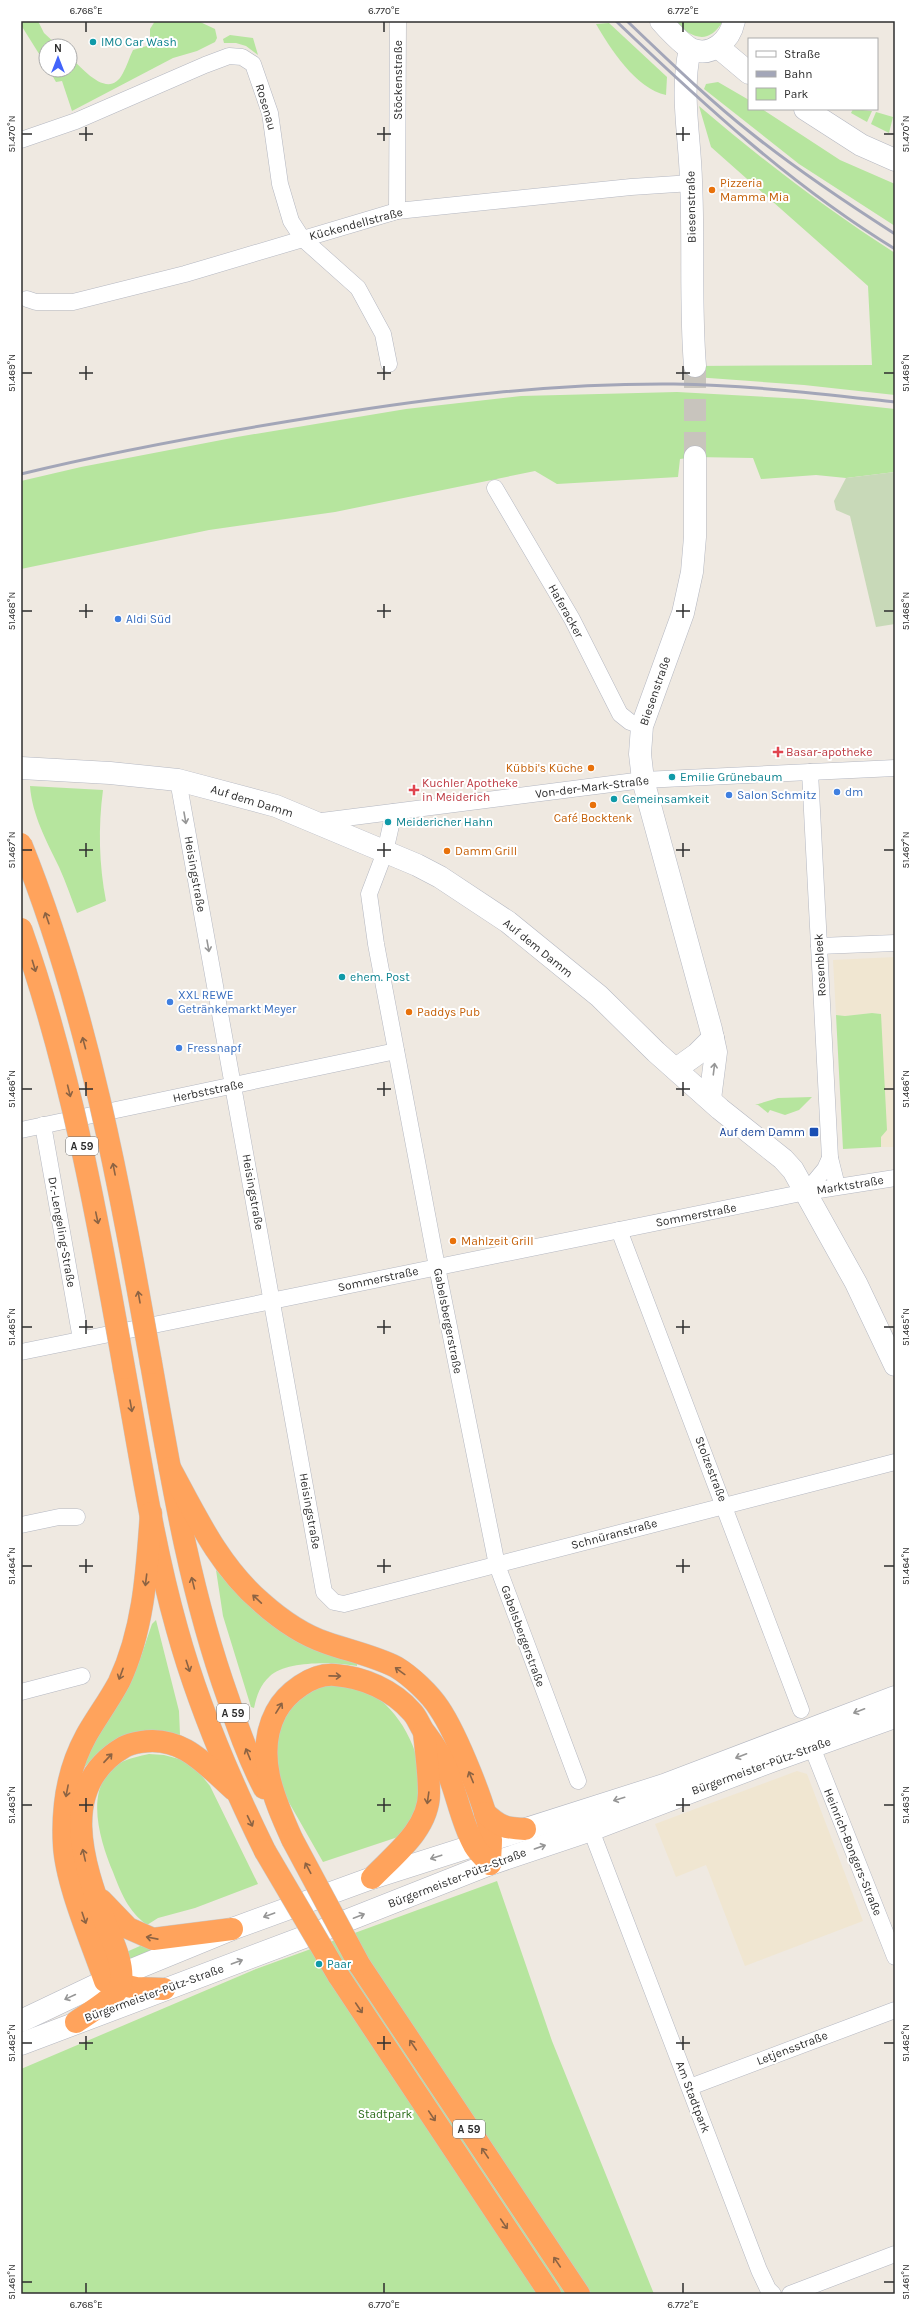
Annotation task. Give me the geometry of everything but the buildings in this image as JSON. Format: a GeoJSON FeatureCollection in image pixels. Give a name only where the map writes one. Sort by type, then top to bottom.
{"type":"FeatureCollection","features":[{"type":"Feature","properties":{"kind":"highway","name":"A 59"},"geometry":{"type":"LineString","coordinates":[[21,844],[61,959],[89,1059],[110,1149],[185,1550],[207,1636],[230,1706],[255,1772],[264,1788],[274,1799],[292,1839],[359,1964],[579,2294]]}},
{"type":"Feature","properties":{"kind":"highway","name":"A 59"},"geometry":{"type":"LineString","coordinates":[[21,929],[34,965],[63,1068],[82,1147],[104,1252],[151,1513],[177,1629],[195,1687],[236,1792],[265,1851],[338,1976],[550,2294]]}},
{"type":"Feature","properties":{"kind":"highway"},"geometry":{"type":"LineString","coordinates":[[170,1468],[207,1537],[238,1580],[261,1602],[288,1623],[326,1642],[371,1656],[397,1668],[421,1687],[439,1708],[456,1741],[486,1813],[499,1825],[506,1828],[525,1829]]}},
{"type":"Feature","properties":{"kind":"highway"},"geometry":{"type":"LineString","coordinates":[[151,1513],[143,1604],[135,1638],[119,1682],[85,1738],[73,1767],[66,1793],[64,1846],[70,1879],[116,1980],[136,1988],[164,1989]]}},
{"type":"Feature","properties":{"kind":"highway"},"geometry":{"type":"LineString","coordinates":[[274,1799],[265,1747],[269,1726],[280,1705],[290,1694],[307,1683],[331,1675],[358,1678],[393,1695],[412,1712],[436,1747],[482,1842],[490,1864]]}},
{"type":"Feature","properties":{"kind":"highway"},"geometry":{"type":"LineString","coordinates":[[372,1878],[411,1838],[426,1809],[429,1794],[424,1731]]}},
{"type":"Feature","properties":{"kind":"highway"},"geometry":{"type":"LineString","coordinates":[[76,2022],[115,1994],[116,1980],[115,1949],[94,1893],[82,1848],[82,1803],[89,1782],[110,1755],[128,1744],[153,1740],[176,1744],[193,1754],[236,1792]]}},
{"type":"Feature","properties":{"kind":"highway"},"geometry":{"type":"LineString","coordinates":[[482,1842],[486,1813]]}},
{"type":"Feature","properties":{"kind":"highway"},"geometry":{"type":"LineString","coordinates":[[94,1893],[128,1928],[153,1939],[176,1938],[232,1929]]}},
{"type":"Feature","properties":{"kind":"street","name":"Stöckenstraße"},"geometry":{"type":"LineString","coordinates":[[397,211],[398,21]]}},
{"type":"Feature","properties":{"kind":"street"},"geometry":{"type":"LineString","coordinates":[[661,21],[690,49],[705,51],[718,47],[728,37],[734,21]]}},
{"type":"Feature","properties":{"kind":"street"},"geometry":{"type":"LineString","coordinates":[[718,47],[748,72]]}},
{"type":"Feature","properties":{"kind":"street","name":"Biesenstraße"},"geometry":{"type":"LineString","coordinates":[[690,49],[686,67],[684,92],[692,183],[695,366]]}},
{"type":"Feature","properties":{"kind":"street","name":"Rosenau"},"geometry":{"type":"LineString","coordinates":[[21,140],[76,121],[205,65],[229,56],[242,57],[253,64],[270,112],[280,184],[291,221],[302,238],[358,288],[383,334],[389,364]]}},
{"type":"Feature","properties":{"kind":"street"},"geometry":{"type":"LineString","coordinates":[[807,110],[862,146],[895,160]]}},
{"type":"Feature","properties":{"kind":"street","name":"Kückendellstraße"},"geometry":{"type":"LineString","coordinates":[[28,299],[36,302],[73,302],[185,274],[397,211],[631,187],[692,183]]}},
{"type":"Feature","properties":{"kind":"street","name":"Biesenstraße"},"geometry":{"type":"LineString","coordinates":[[695,457],[695,537],[692,572],[683,613],[642,726],[640,754],[643,780],[716,1052],[710,1099]]}},
{"type":"Feature","properties":{"kind":"street","name":"Haferacker"},"geometry":{"type":"LineString","coordinates":[[495,488],[572,619],[620,714],[630,722],[642,726]]}},
{"type":"Feature","properties":{"kind":"street","name":"Auf dem Damm"},"geometry":{"type":"LineString","coordinates":[[21,768],[110,773],[178,780],[276,806],[440,877],[508,922],[599,996],[676,1069],[783,1159],[793,1170],[856,1283],[895,1365]]}},
{"type":"Feature","properties":{"kind":"street","name":"Von-der-Mark-Straße"},"geometry":{"type":"LineString","coordinates":[[314,822],[643,780],[895,768]]}},
{"type":"Feature","properties":{"kind":"street","name":"Rosenbleek"},"geometry":{"type":"LineString","coordinates":[[810,772],[830,1158],[837,1186]]}},
{"type":"Feature","properties":{"kind":"street","name":"Heisingstraße"},"geometry":{"type":"LineString","coordinates":[[178,780],[324,1592],[334,1602]]}},
{"type":"Feature","properties":{"kind":"street","name":"Gabelsbergerstraße"},"geometry":{"type":"LineString","coordinates":[[394,812],[385,852],[370,894],[376,944],[437,1267],[497,1565],[578,1781]]}},
{"type":"Feature","properties":{"kind":"street"},"geometry":{"type":"LineString","coordinates":[[818,946],[895,943]]}},
{"type":"Feature","properties":{"kind":"street"},"geometry":{"type":"LineString","coordinates":[[676,1069],[697,1054],[713,1038]]}},
{"type":"Feature","properties":{"kind":"street","name":"Herbststraße"},"geometry":{"type":"LineString","coordinates":[[21,1130],[396,1051]]}},
{"type":"Feature","properties":{"kind":"street","name":"Dr.-Lengeling-Straße"},"geometry":{"type":"LineString","coordinates":[[43,1125],[81,1339]]}},
{"type":"Feature","properties":{"kind":"street"},"geometry":{"type":"LineString","coordinates":[[806,1192],[825,1169],[830,1158]]}},
{"type":"Feature","properties":{"kind":"street","name":"Marktstraße"},"geometry":{"type":"LineString","coordinates":[[806,1192],[837,1186],[866,1184],[895,1178]]}},
{"type":"Feature","properties":{"kind":"street","name":"Sommerstraße"},"geometry":{"type":"LineString","coordinates":[[21,1352],[806,1192]]}},
{"type":"Feature","properties":{"kind":"street","name":"Stolzestraße"},"geometry":{"type":"LineString","coordinates":[[619,1230],[801,1710]]}},
{"type":"Feature","properties":{"kind":"street","name":"Schnüranstraße"},"geometry":{"type":"LineString","coordinates":[[334,1602],[344,1604],[895,1462]]}},
{"type":"Feature","properties":{"kind":"street"},"geometry":{"type":"LineString","coordinates":[[21,1525],[59,1517],[77,1517]]}},
{"type":"Feature","properties":{"kind":"street"},"geometry":{"type":"LineString","coordinates":[[21,1692],[82,1676]]}},
{"type":"Feature","properties":{"kind":"street","name":"Bürgermeister-Pütz-Straße"},"geometry":{"type":"LineString","coordinates":[[21,2021],[232,1929],[372,1878],[664,1785],[895,1697]]}},
{"type":"Feature","properties":{"kind":"street","name":"Bürgermeister-Pütz-Straße"},"geometry":{"type":"LineString","coordinates":[[21,2044],[304,1937],[490,1864],[591,1830],[895,1717]]}},
{"type":"Feature","properties":{"kind":"street","name":"Heinrich-Bongers-Straße"},"geometry":{"type":"LineString","coordinates":[[812,1747],[895,1957]]}},
{"type":"Feature","properties":{"kind":"street","name":"Am Stadtpark"},"geometry":{"type":"LineString","coordinates":[[591,1830],[759,2270],[768,2289],[773,2294]]}},
{"type":"Feature","properties":{"kind":"street","name":"Letjensstraße"},"geometry":{"type":"LineString","coordinates":[[690,2087],[895,2010]]}},
{"type":"Feature","properties":{"kind":"street"},"geometry":{"type":"LineString","coordinates":[[790,2294],[895,2254]]}},
{"type":"Feature","properties":{"kind":"shaded area"},"geometry":{"type":"Polygon","coordinates":[[[895,957],[895,1147],[881,1147],[881,1014],[836,1015],[833,960],[895,957]]]}},
{"type":"Feature","properties":{"kind":"shaded area"},"geometry":{"type":"Polygon","coordinates":[[[797,1771],[807,1774],[863,1921],[745,1966],[706,1865],[676,1877],[655,1824],[797,1771]]]}},
{"type":"Feature","properties":{"kind":"green space"},"geometry":{"type":"Polygon","coordinates":[[[21,21],[38,21],[44,33],[49,38],[38,38],[38,52],[21,25],[21,21]]]}},
{"type":"Feature","properties":{"kind":"green space"},"geometry":{"type":"Polygon","coordinates":[[[155,21],[198,21],[215,29],[217,38],[215,42],[197,51],[173,58],[72,111],[62,81],[56,82],[54,78],[78,78],[78,65],[96,80],[111,84],[117,81],[126,68],[133,50],[150,45],[150,29],[155,21]]]}},
{"type":"Feature","properties":{"kind":"green space"},"geometry":{"type":"Polygon","coordinates":[[[673,21],[723,21],[712,34],[700,37],[687,32],[673,21]]]}},
{"type":"Feature","properties":{"kind":"green space"},"geometry":{"type":"Polygon","coordinates":[[[609,23],[667,77],[666,95],[644,85],[616,55],[596,24],[609,23]]]}},
{"type":"Feature","properties":{"kind":"green space"},"geometry":{"type":"Polygon","coordinates":[[[230,35],[253,38],[258,55],[246,46],[236,43],[224,43],[223,39],[230,35]]]}},
{"type":"Feature","properties":{"kind":"green space"},"geometry":{"type":"Polygon","coordinates":[[[718,82],[748,99],[748,110],[764,110],[840,160],[895,184],[895,226],[799,164],[704,89],[706,84],[718,82]]]}},
{"type":"Feature","properties":{"kind":"green space"},"geometry":{"type":"Polygon","coordinates":[[[699,106],[794,183],[895,253],[895,395],[804,385],[695,377],[695,366],[872,365],[868,286],[711,147],[699,106]]]}},
{"type":"Feature","properties":{"kind":"green space"},"geometry":{"type":"Polygon","coordinates":[[[852,110],[872,111],[867,122],[851,113],[852,110]]]}},
{"type":"Feature","properties":{"kind":"green space"},"geometry":{"type":"Polygon","coordinates":[[[876,112],[893,117],[889,133],[871,124],[876,112]]]}},
{"type":"Feature","properties":{"kind":"green space"},"geometry":{"type":"Polygon","coordinates":[[[677,392],[803,399],[895,409],[895,472],[846,478],[816,475],[761,479],[753,458],[695,457],[680,459],[678,477],[557,484],[535,471],[335,512],[209,530],[21,569],[21,481],[81,467],[237,437],[406,409],[521,396],[677,392]]]}},
{"type":"Feature","properties":{"kind":"green space"},"geometry":{"type":"Polygon","coordinates":[[[895,472],[895,624],[876,627],[850,516],[836,510],[834,501],[846,478],[895,472]]]}},
{"type":"Feature","properties":{"kind":"green space"},"geometry":{"type":"Polygon","coordinates":[[[30,786],[103,790],[100,818],[100,846],[106,901],[77,913],[62,873],[37,818],[31,797],[30,786]]]}},
{"type":"Feature","properties":{"kind":"green space"},"geometry":{"type":"Polygon","coordinates":[[[872,1013],[881,1014],[887,1130],[881,1137],[881,1147],[843,1149],[836,1015],[845,1016],[872,1013]]]}},
{"type":"Feature","properties":{"kind":"green space"},"geometry":{"type":"Polygon","coordinates":[[[812,1097],[799,1110],[785,1115],[770,1110],[768,1113],[758,1105],[755,1105],[778,1098],[812,1097]]]}},
{"type":"Feature","properties":{"kind":"green space"},"geometry":{"type":"Polygon","coordinates":[[[216,1570],[233,1589],[357,1662],[357,1666],[325,1663],[288,1667],[270,1676],[261,1687],[254,1708],[251,1707],[223,1616],[216,1570]]]}},
{"type":"Feature","properties":{"kind":"green space"},"geometry":{"type":"Polygon","coordinates":[[[156,1620],[179,1711],[180,1735],[152,1733],[127,1738],[104,1750],[84,1768],[88,1753],[138,1665],[152,1624],[156,1620]]]}},
{"type":"Feature","properties":{"kind":"green space"},"geometry":{"type":"Polygon","coordinates":[[[324,1684],[360,1688],[378,1698],[390,1709],[410,1740],[417,1757],[421,1791],[418,1807],[401,1836],[323,1862],[279,1785],[273,1765],[281,1714],[292,1701],[324,1684]]]}},
{"type":"Feature","properties":{"kind":"green space"},"geometry":{"type":"Polygon","coordinates":[[[149,1754],[164,1755],[183,1760],[197,1770],[210,1786],[258,1884],[195,1908],[158,1918],[147,1925],[140,1920],[130,1908],[119,1887],[103,1845],[97,1814],[101,1785],[108,1773],[123,1761],[149,1754]]]}},
{"type":"Feature","properties":{"kind":"green space","name":"Stadtpark"},"geometry":{"type":"Polygon","coordinates":[[[497,1881],[552,2041],[654,2294],[21,2294],[21,2069],[256,1969],[497,1881]]]}},
{"type":"Feature","properties":{"kind":"green space"},"geometry":{"type":"Polygon","coordinates":[[[140,1946],[156,1949],[128,1963],[124,1953],[140,1946]]]}},
{"type":"Feature","properties":{"kind":"tunnel"},"geometry":{"type":"LineString","coordinates":[[695,366],[695,457]]}},
{"type":"Feature","properties":{"kind":"railway"},"geometry":{"type":"LineString","coordinates":[[616,21],[715,113],[784,171],[857,225],[895,249]]}},
{"type":"Feature","properties":{"kind":"railway"},"geometry":{"type":"LineString","coordinates":[[627,21],[672,64],[751,133],[786,160],[895,234]]}},
{"type":"Feature","properties":{"kind":"railway"},"geometry":{"type":"LineString","coordinates":[[21,474],[133,449],[283,422],[365,409],[497,392],[629,384],[674,384],[785,390],[895,402]]}},
{"type":"Feature","properties":{"kind":"place","name":"IMO Car Wash"},"geometry":{"type":"Point","coordinates":[93,42]}},
{"type":"Feature","properties":{"kind":"place","name":"Pizzeria Mamma Mia"},"geometry":{"type":"Point","coordinates":[712,190]}},
{"type":"Feature","properties":{"kind":"place","name":"Aldi Süd"},"geometry":{"type":"Point","coordinates":[118,619]}},
{"type":"Feature","properties":{"kind":"place","name":"Basar-apotheke"},"geometry":{"type":"Point","coordinates":[778,752]}},
{"type":"Feature","properties":{"kind":"place","name":"Kübbi's Küche"},"geometry":{"type":"Point","coordinates":[591,768]}},
{"type":"Feature","properties":{"kind":"place","name":"Emilie Grünebaum"},"geometry":{"type":"Point","coordinates":[672,777]}},
{"type":"Feature","properties":{"kind":"place","name":"Kuchler Apotheke in Meiderich"},"geometry":{"type":"Point","coordinates":[414,790]}},
{"type":"Feature","properties":{"kind":"place","name":"dm"},"geometry":{"type":"Point","coordinates":[837,792]}},
{"type":"Feature","properties":{"kind":"place","name":"Salon Schmitz"},"geometry":{"type":"Point","coordinates":[729,795]}},
{"type":"Feature","properties":{"kind":"place","name":"Gemeinsamkeit"},"geometry":{"type":"Point","coordinates":[614,799]}},
{"type":"Feature","properties":{"kind":"place","name":"Café Bocktenk"},"geometry":{"type":"Point","coordinates":[593,805]}},
{"type":"Feature","properties":{"kind":"place","name":"Meidericher Hahn"},"geometry":{"type":"Point","coordinates":[388,822]}},
{"type":"Feature","properties":{"kind":"place","name":"Damm Grill"},"geometry":{"type":"Point","coordinates":[447,851]}},
{"type":"Feature","properties":{"kind":"place","name":"ehem. Post"},"geometry":{"type":"Point","coordinates":[342,977]}},
{"type":"Feature","properties":{"kind":"place","name":"XXL REWE Getränkemarkt Meyer"},"geometry":{"type":"Point","coordinates":[170,1002]}},
{"type":"Feature","properties":{"kind":"place","name":"Paddys Pub"},"geometry":{"type":"Point","coordinates":[409,1012]}},
{"type":"Feature","properties":{"kind":"place","name":"Fressnapf"},"geometry":{"type":"Point","coordinates":[179,1048]}},
{"type":"Feature","properties":{"kind":"place","name":"Auf dem Damm"},"geometry":{"type":"Point","coordinates":[814,1132]}},
{"type":"Feature","properties":{"kind":"place","name":"Mahlzeit Grill"},"geometry":{"type":"Point","coordinates":[453,1241]}},
{"type":"Feature","properties":{"kind":"place","name":"Paar"},"geometry":{"type":"Point","coordinates":[319,1964]}}]}
